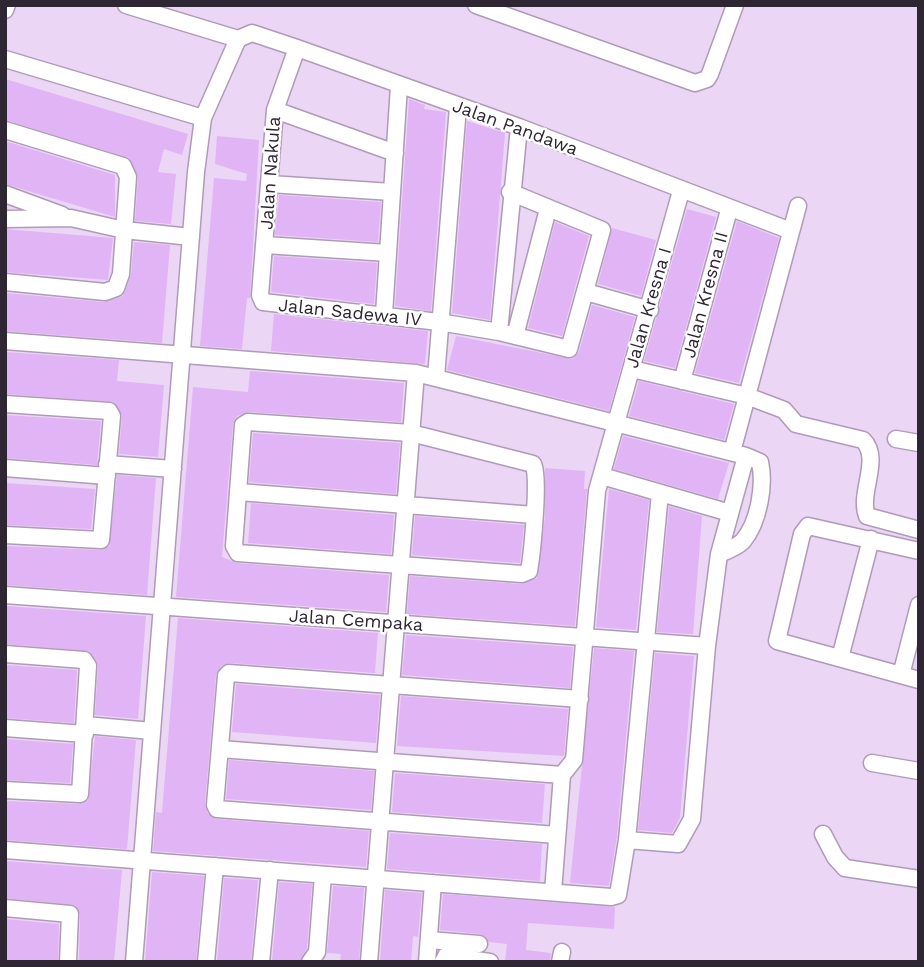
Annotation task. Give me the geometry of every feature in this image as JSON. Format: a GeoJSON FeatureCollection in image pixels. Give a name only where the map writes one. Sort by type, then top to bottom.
{"type":"FeatureCollection","features":[{"type":"Feature","properties":{"kind":"street"},"geometry":{"type":"LineString","coordinates":[[5,10],[7,5]]}},
{"type":"Feature","properties":{"kind":"street","name":"Jalan Pandawa"},"geometry":{"type":"LineString","coordinates":[[125,5],[238,38],[252,33],[297,48],[519,127],[730,210],[791,231]]}},
{"type":"Feature","properties":{"kind":"street"},"geometry":{"type":"LineString","coordinates":[[476,5],[695,83],[707,79],[710,74],[731,6]]}},
{"type":"Feature","properties":{"kind":"street"},"geometry":{"type":"LineString","coordinates":[[134,962],[202,118],[238,38]]}},
{"type":"Feature","properties":{"kind":"street","name":"Jalan Nakula"},"geometry":{"type":"LineString","coordinates":[[262,301],[275,110],[297,48]]}},
{"type":"Feature","properties":{"kind":"street"},"geometry":{"type":"LineString","coordinates":[[5,58],[202,118]]}},
{"type":"Feature","properties":{"kind":"street"},"geometry":{"type":"LineString","coordinates":[[384,314],[399,86]]}},
{"type":"Feature","properties":{"kind":"street"},"geometry":{"type":"LineString","coordinates":[[436,377],[458,107]]}},
{"type":"Feature","properties":{"kind":"street"},"geometry":{"type":"LineString","coordinates":[[275,110],[395,153]]}},
{"type":"Feature","properties":{"kind":"street"},"geometry":{"type":"LineString","coordinates":[[507,334],[510,192],[519,127]]}},
{"type":"Feature","properties":{"kind":"street"},"geometry":{"type":"LineString","coordinates":[[5,130],[123,166],[128,177],[120,282],[111,291],[5,282]]}},
{"type":"Feature","properties":{"kind":"street"},"geometry":{"type":"LineString","coordinates":[[270,184],[392,192]]}},
{"type":"Feature","properties":{"kind":"street","name":"Jalan Kresna I"},"geometry":{"type":"LineString","coordinates":[[553,892],[562,775],[574,760],[597,491],[681,191]]}},
{"type":"Feature","properties":{"kind":"street"},"geometry":{"type":"LineString","coordinates":[[510,192],[603,230],[586,292],[649,310]]}},
{"type":"Feature","properties":{"kind":"street"},"geometry":{"type":"LineString","coordinates":[[5,194],[71,218],[124,230],[191,237]]}},
{"type":"Feature","properties":{"kind":"street"},"geometry":{"type":"LineString","coordinates":[[626,840],[678,844],[692,819],[707,646],[719,554],[730,513],[747,396],[798,206]]}},
{"type":"Feature","properties":{"kind":"street"},"geometry":{"type":"LineString","coordinates":[[507,334],[548,209]]}},
{"type":"Feature","properties":{"kind":"street","name":"Jalan Kresna II"},"geometry":{"type":"LineString","coordinates":[[682,381],[730,210]]}},
{"type":"Feature","properties":{"kind":"street"},"geometry":{"type":"LineString","coordinates":[[5,219],[71,218]]}},
{"type":"Feature","properties":{"kind":"street"},"geometry":{"type":"LineString","coordinates":[[265,245],[388,253]]}},
{"type":"Feature","properties":{"kind":"street","name":"Jalan Sadewa IV"},"geometry":{"type":"LineString","coordinates":[[262,301],[439,322],[570,349],[586,292]]}},
{"type":"Feature","properties":{"kind":"street"},"geometry":{"type":"LineString","coordinates":[[5,341],[415,373],[739,454],[761,462],[762,491],[749,531],[742,542],[719,554]]}},
{"type":"Feature","properties":{"kind":"street"},"geometry":{"type":"LineString","coordinates":[[632,369],[747,396],[784,410],[796,424],[863,440],[870,451],[864,503],[867,516],[919,530]]}},
{"type":"Feature","properties":{"kind":"street"},"geometry":{"type":"LineString","coordinates":[[369,962],[415,373]]}},
{"type":"Feature","properties":{"kind":"street"},"geometry":{"type":"LineString","coordinates":[[5,404],[110,412],[100,541],[5,535]]}},
{"type":"Feature","properties":{"kind":"street"},"geometry":{"type":"LineString","coordinates":[[246,423],[411,433],[533,464],[536,471],[534,515],[528,570],[522,574],[401,567],[238,553],[234,546],[246,423]]}},
{"type":"Feature","properties":{"kind":"street"},"geometry":{"type":"LineString","coordinates":[[896,439],[919,443]]}},
{"type":"Feature","properties":{"kind":"street"},"geometry":{"type":"LineString","coordinates":[[5,468],[173,469]]}},
{"type":"Feature","properties":{"kind":"street"},"geometry":{"type":"LineString","coordinates":[[602,476],[730,513]]}},
{"type":"Feature","properties":{"kind":"street"},"geometry":{"type":"LineString","coordinates":[[239,492],[534,515]]}},
{"type":"Feature","properties":{"kind":"street"},"geometry":{"type":"LineString","coordinates":[[5,850],[142,863],[215,866],[611,897],[618,895],[626,840],[660,493]]}},
{"type":"Feature","properties":{"kind":"street"},"geometry":{"type":"LineString","coordinates":[[919,551],[813,525],[802,534],[777,641],[919,680]]}},
{"type":"Feature","properties":{"kind":"street"},"geometry":{"type":"LineString","coordinates":[[840,658],[871,539]]}},
{"type":"Feature","properties":{"kind":"street","name":"Jalan Cempaka"},"geometry":{"type":"LineString","coordinates":[[5,595],[707,646]]}},
{"type":"Feature","properties":{"kind":"street"},"geometry":{"type":"LineString","coordinates":[[901,675],[919,605]]}},
{"type":"Feature","properties":{"kind":"street"},"geometry":{"type":"LineString","coordinates":[[5,654],[87,662],[80,794],[5,790]]}},
{"type":"Feature","properties":{"kind":"street"},"geometry":{"type":"LineString","coordinates":[[557,835],[217,809],[215,806],[220,749],[229,673],[580,699]]}},
{"type":"Feature","properties":{"kind":"street"},"geometry":{"type":"LineString","coordinates":[[5,729],[152,731]]}},
{"type":"Feature","properties":{"kind":"street"},"geometry":{"type":"LineString","coordinates":[[220,749],[562,775]]}},
{"type":"Feature","properties":{"kind":"street"},"geometry":{"type":"LineString","coordinates":[[872,762],[919,771]]}},
{"type":"Feature","properties":{"kind":"street"},"geometry":{"type":"LineString","coordinates":[[823,834],[835,857],[845,868],[919,879]]}},
{"type":"Feature","properties":{"kind":"street"},"geometry":{"type":"LineString","coordinates":[[206,962],[215,866]]}},
{"type":"Feature","properties":{"kind":"street"},"geometry":{"type":"LineString","coordinates":[[261,962],[270,870]]}},
{"type":"Feature","properties":{"kind":"street"},"geometry":{"type":"LineString","coordinates":[[310,962],[317,952],[323,875]]}},
{"type":"Feature","properties":{"kind":"street"},"geometry":{"type":"LineString","coordinates":[[427,962],[433,883]]}},
{"type":"Feature","properties":{"kind":"street"},"geometry":{"type":"LineString","coordinates":[[5,908],[70,914],[68,962]]}},
{"type":"Feature","properties":{"kind":"street"},"geometry":{"type":"LineString","coordinates":[[429,940],[479,944]]}},
{"type":"Feature","properties":{"kind":"street"},"geometry":{"type":"LineString","coordinates":[[443,962],[446,956],[490,962]]}},
{"type":"Feature","properties":{"kind":"building"},"geometry":{"type":"Polygon","coordinates":[[[5,79],[188,134],[182,155],[164,149],[158,172],[176,174],[171,224],[135,221],[138,177],[129,158],[5,120],[5,79]]]}},
{"type":"Feature","properties":{"kind":"building"},"geometry":{"type":"Polygon","coordinates":[[[409,99],[425,105],[424,109],[446,112],[431,311],[395,306],[409,99]]]}},
{"type":"Feature","properties":{"kind":"building"},"geometry":{"type":"Polygon","coordinates":[[[467,121],[505,133],[490,320],[452,313],[467,121]]]}},
{"type":"Feature","properties":{"kind":"building"},"geometry":{"type":"Polygon","coordinates":[[[217,136],[259,140],[250,298],[247,298],[242,349],[200,346],[214,178],[246,181],[247,174],[215,164],[217,136]]]}},
{"type":"Feature","properties":{"kind":"building"},"geometry":{"type":"Polygon","coordinates":[[[5,141],[115,175],[115,217],[5,184],[5,141]]]}},
{"type":"Feature","properties":{"kind":"building"},"geometry":{"type":"Polygon","coordinates":[[[279,195],[381,202],[378,242],[275,235],[279,195]]]}},
{"type":"Feature","properties":{"kind":"building"},"geometry":{"type":"Polygon","coordinates":[[[687,209],[716,217],[675,368],[644,361],[687,209]]]}},
{"type":"Feature","properties":{"kind":"building"},"geometry":{"type":"Polygon","coordinates":[[[737,221],[779,238],[739,383],[695,373],[737,221]]]}},
{"type":"Feature","properties":{"kind":"building"},"geometry":{"type":"Polygon","coordinates":[[[555,222],[589,236],[562,336],[528,328],[555,222]]]}},
{"type":"Feature","properties":{"kind":"building"},"geometry":{"type":"Polygon","coordinates":[[[612,228],[656,240],[641,296],[598,284],[612,228]]]}},
{"type":"Feature","properties":{"kind":"building"},"geometry":{"type":"Polygon","coordinates":[[[5,229],[113,238],[108,280],[5,272],[5,229]]]}},
{"type":"Feature","properties":{"kind":"building"},"geometry":{"type":"Polygon","coordinates":[[[134,242],[170,245],[162,343],[5,331],[5,293],[104,302],[123,296],[131,275],[134,242]]]}},
{"type":"Feature","properties":{"kind":"building"},"geometry":{"type":"Polygon","coordinates":[[[274,256],[377,263],[374,304],[271,292],[274,256]]]}},
{"type":"Feature","properties":{"kind":"building"},"geometry":{"type":"Polygon","coordinates":[[[592,305],[635,317],[609,411],[447,370],[456,336],[572,359],[579,352],[592,305]]]}},
{"type":"Feature","properties":{"kind":"building"},"geometry":{"type":"Polygon","coordinates":[[[274,314],[428,331],[425,364],[271,351],[274,314]]]}},
{"type":"Feature","properties":{"kind":"building"},"geometry":{"type":"Polygon","coordinates":[[[5,352],[119,360],[117,381],[164,385],[158,457],[119,454],[122,416],[114,402],[5,394],[5,352]]]}},
{"type":"Feature","properties":{"kind":"building"},"geometry":{"type":"Polygon","coordinates":[[[250,371],[404,383],[401,422],[249,412],[237,416],[233,424],[222,557],[237,563],[389,575],[386,612],[176,597],[193,387],[248,392],[250,371]]]}},
{"type":"Feature","properties":{"kind":"building"},"geometry":{"type":"Polygon","coordinates":[[[639,381],[734,404],[724,440],[629,416],[639,381]]]}},
{"type":"Feature","properties":{"kind":"building"},"geometry":{"type":"Polygon","coordinates":[[[5,415],[101,421],[97,465],[5,458],[5,415]]]}},
{"type":"Feature","properties":{"kind":"building"},"geometry":{"type":"Polygon","coordinates":[[[253,433],[400,443],[396,494],[249,482],[253,433]]]}},
{"type":"Feature","properties":{"kind":"building"},"geometry":{"type":"Polygon","coordinates":[[[623,436],[729,463],[718,499],[614,469],[623,436]]]}},
{"type":"Feature","properties":{"kind":"building"},"geometry":{"type":"Polygon","coordinates":[[[545,468],[585,471],[584,489],[587,489],[575,626],[407,614],[410,576],[521,584],[537,578],[545,517],[545,468]]]}},
{"type":"Feature","properties":{"kind":"building"},"geometry":{"type":"Polygon","coordinates":[[[117,475],[156,478],[147,595],[5,585],[5,546],[100,550],[109,546],[117,475]]]}},
{"type":"Feature","properties":{"kind":"building"},"geometry":{"type":"Polygon","coordinates":[[[5,483],[95,489],[91,529],[5,525],[5,483]]]}},
{"type":"Feature","properties":{"kind":"building"},"geometry":{"type":"Polygon","coordinates":[[[609,489],[649,500],[636,630],[596,627],[609,489]]]}},
{"type":"Feature","properties":{"kind":"building"},"geometry":{"type":"Polygon","coordinates":[[[251,503],[394,515],[391,554],[248,543],[251,503]]]}},
{"type":"Feature","properties":{"kind":"building"},"geometry":{"type":"Polygon","coordinates":[[[669,506],[702,516],[693,634],[657,632],[669,506]]]}},
{"type":"Feature","properties":{"kind":"building"},"geometry":{"type":"Polygon","coordinates":[[[415,516],[524,525],[520,563],[412,555],[415,516]]]}},
{"type":"Feature","properties":{"kind":"building"},"geometry":{"type":"Polygon","coordinates":[[[5,606],[146,616],[138,719],[95,715],[98,666],[89,651],[5,644],[5,606]]]}},
{"type":"Feature","properties":{"kind":"building"},"geometry":{"type":"Polygon","coordinates":[[[178,618],[378,633],[375,673],[230,663],[222,666],[216,675],[205,804],[208,814],[216,819],[369,831],[366,867],[153,851],[156,812],[162,813],[178,618]]]}},
{"type":"Feature","properties":{"kind":"building"},"geometry":{"type":"Polygon","coordinates":[[[406,635],[573,647],[570,688],[402,675],[406,635]]]}},
{"type":"Feature","properties":{"kind":"building"},"geometry":{"type":"Polygon","coordinates":[[[594,648],[634,651],[617,836],[609,886],[570,883],[594,648]]]}},
{"type":"Feature","properties":{"kind":"building"},"geometry":{"type":"Polygon","coordinates":[[[655,653],[694,656],[680,818],[672,833],[638,830],[655,653]]]}},
{"type":"Feature","properties":{"kind":"building"},"geometry":{"type":"Polygon","coordinates":[[[5,665],[77,670],[74,723],[5,718],[5,665]]]}},
{"type":"Feature","properties":{"kind":"building"},"geometry":{"type":"Polygon","coordinates":[[[236,684],[380,695],[376,743],[232,732],[236,684]]]}},
{"type":"Feature","properties":{"kind":"building"},"geometry":{"type":"Polygon","coordinates":[[[401,696],[568,709],[564,756],[397,746],[401,696]]]}},
{"type":"Feature","properties":{"kind":"building"},"geometry":{"type":"Polygon","coordinates":[[[95,736],[136,740],[127,849],[5,840],[5,801],[79,804],[88,800],[95,736]]]}},
{"type":"Feature","properties":{"kind":"building"},"geometry":{"type":"Polygon","coordinates":[[[5,739],[73,744],[70,783],[5,780],[5,739]]]}},
{"type":"Feature","properties":{"kind":"building"},"geometry":{"type":"Polygon","coordinates":[[[229,760],[374,771],[371,810],[226,799],[229,760]]]}},
{"type":"Feature","properties":{"kind":"building"},"geometry":{"type":"Polygon","coordinates":[[[395,773],[545,784],[542,823],[392,812],[395,773]]]}},
{"type":"Feature","properties":{"kind":"building"},"geometry":{"type":"Polygon","coordinates":[[[390,833],[542,844],[540,881],[387,869],[390,833]]]}},
{"type":"Feature","properties":{"kind":"building"},"geometry":{"type":"Polygon","coordinates":[[[5,861],[122,870],[114,962],[79,962],[80,914],[75,905],[5,898],[5,861]]]}},
{"type":"Feature","properties":{"kind":"building"},"geometry":{"type":"Polygon","coordinates":[[[152,872],[204,876],[196,962],[145,962],[152,872]]]}},
{"type":"Feature","properties":{"kind":"building"},"geometry":{"type":"Polygon","coordinates":[[[224,878],[258,880],[251,962],[217,962],[224,878]]]}},
{"type":"Feature","properties":{"kind":"building"},"geometry":{"type":"Polygon","coordinates":[[[279,882],[312,884],[307,948],[300,962],[272,962],[279,882]]]}},
{"type":"Feature","properties":{"kind":"building"},"geometry":{"type":"Polygon","coordinates":[[[333,886],[364,888],[359,962],[340,962],[341,954],[327,953],[333,886]]]}},
{"type":"Feature","properties":{"kind":"building"},"geometry":{"type":"Polygon","coordinates":[[[385,890],[422,893],[418,937],[413,936],[411,962],[380,962],[385,890]]]}},
{"type":"Feature","properties":{"kind":"building"},"geometry":{"type":"Polygon","coordinates":[[[443,894],[615,907],[614,929],[528,923],[526,950],[551,953],[550,962],[505,962],[507,944],[489,942],[480,934],[440,930],[443,894]]]}},
{"type":"Feature","properties":{"kind":"building"},"geometry":{"type":"Polygon","coordinates":[[[5,919],[59,924],[58,962],[5,962],[5,919]]]}}]}
